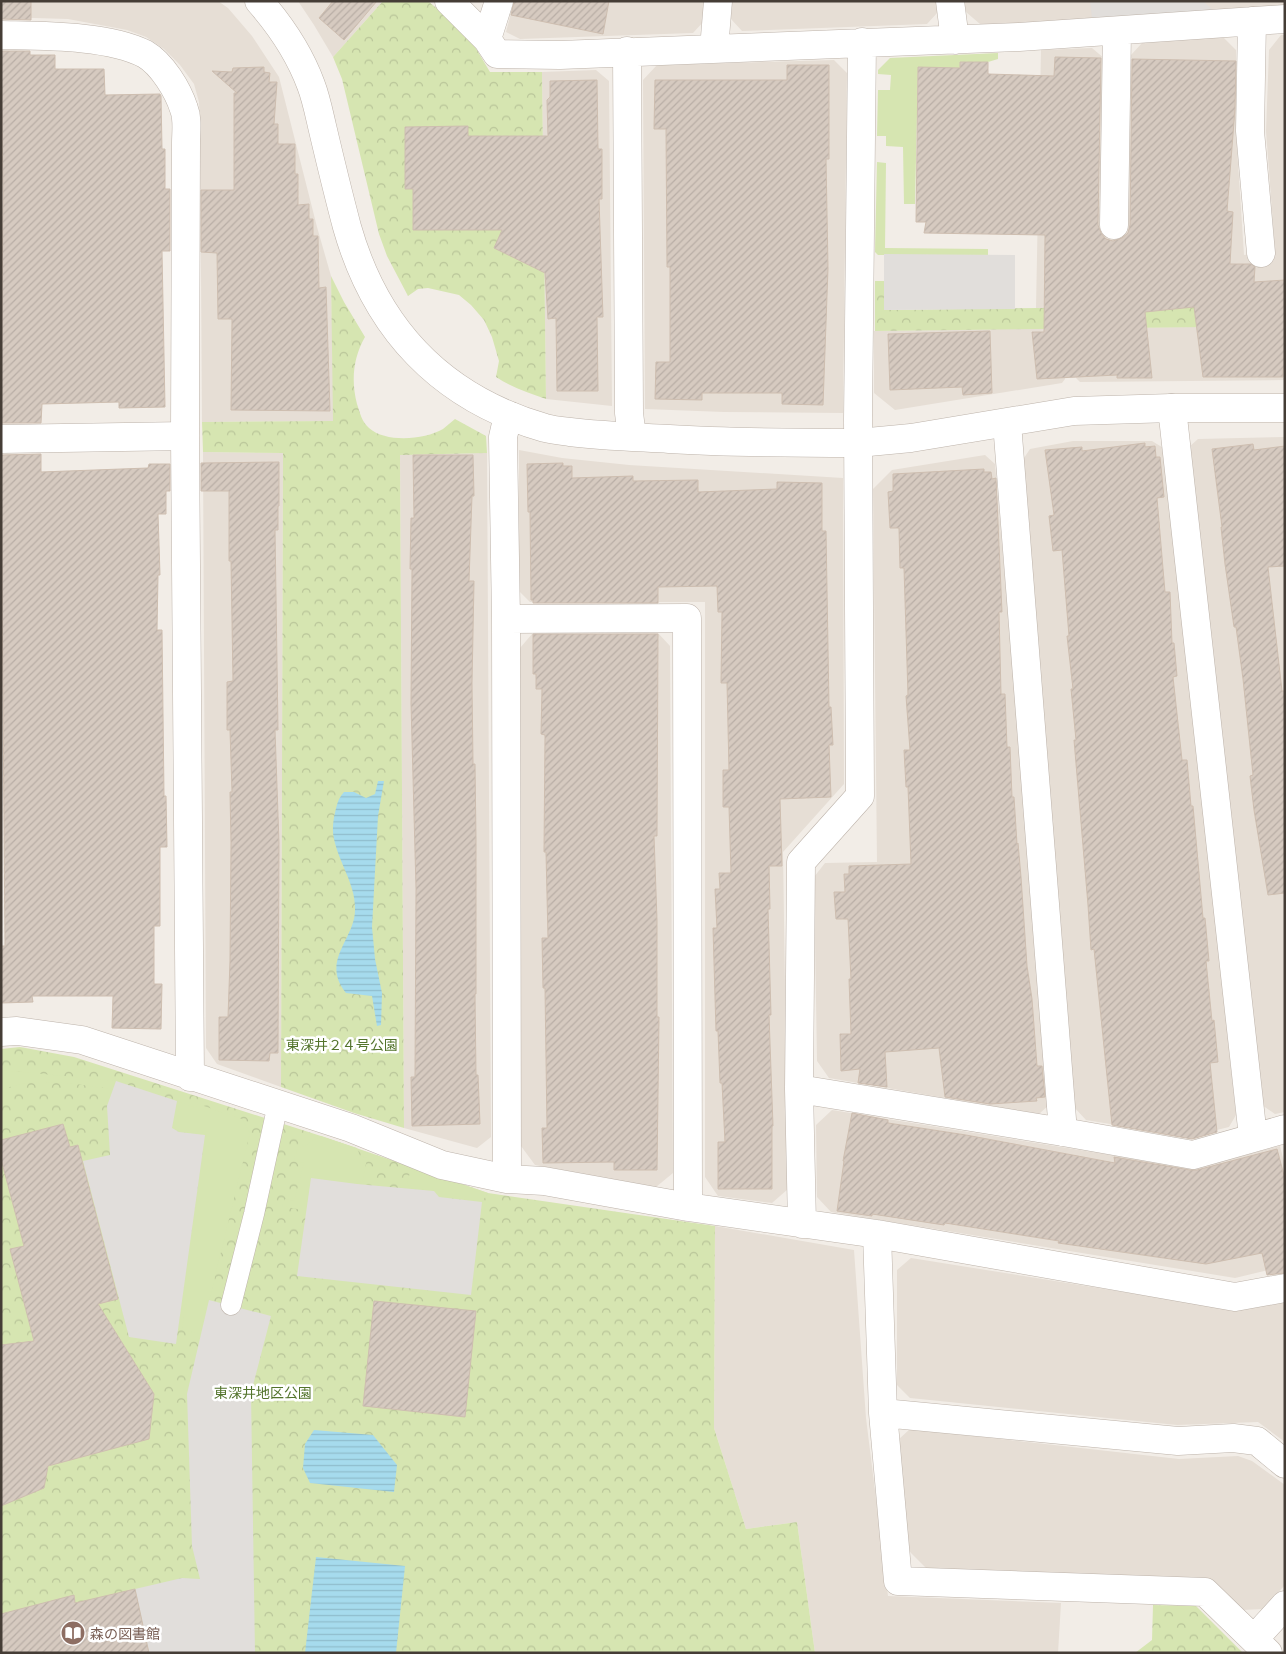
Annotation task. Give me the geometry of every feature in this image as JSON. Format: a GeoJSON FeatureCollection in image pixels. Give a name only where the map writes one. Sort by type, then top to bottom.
{"type":"FeatureCollection","features":[{"type":"Feature","properties":{"kind":"street"},"geometry":{"type":"LineString","coordinates":[[259,1],[268,10],[293,48],[311,85],[357,260],[381,308],[396,331],[416,354],[437,373],[458,388],[508,415],[546,428],[588,434],[743,443],[858,443],[911,438],[1074,411],[1172,408],[1285,408]]}},
{"type":"Feature","properties":{"kind":"street"},"geometry":{"type":"LineString","coordinates":[[449,1],[487,39],[497,54],[560,55],[862,42],[955,40],[1117,32],[1285,19]]}},
{"type":"Feature","properties":{"kind":"street"},"geometry":{"type":"LineString","coordinates":[[487,39],[499,1]]}},
{"type":"Feature","properties":{"kind":"street"},"geometry":{"type":"LineString","coordinates":[[714,49],[718,1]]}},
{"type":"Feature","properties":{"kind":"street"},"geometry":{"type":"LineString","coordinates":[[950,1],[955,40]]}},
{"type":"Feature","properties":{"kind":"street"},"geometry":{"type":"LineString","coordinates":[[1252,21],[1250,131],[1260,253]]}},
{"type":"Feature","properties":{"kind":"street"},"geometry":{"type":"LineString","coordinates":[[1114,225],[1117,32]]}},
{"type":"Feature","properties":{"kind":"street"},"geometry":{"type":"LineString","coordinates":[[1,35],[63,36],[116,44],[146,54],[169,76],[185,110],[185,436],[190,1076]]}},
{"type":"Feature","properties":{"kind":"street"},"geometry":{"type":"LineString","coordinates":[[802,1224],[799,1089],[801,862],[860,796],[858,443],[862,42]]}},
{"type":"Feature","properties":{"kind":"street"},"geometry":{"type":"LineString","coordinates":[[627,51],[629,413],[632,437]]}},
{"type":"Feature","properties":{"kind":"street"},"geometry":{"type":"LineString","coordinates":[[1172,408],[1253,1137]]}},
{"type":"Feature","properties":{"kind":"street"},"geometry":{"type":"LineString","coordinates":[[507,1179],[506,618],[503,438],[508,415]]}},
{"type":"Feature","properties":{"kind":"street"},"geometry":{"type":"LineString","coordinates":[[1007,423],[1064,1132]]}},
{"type":"Feature","properties":{"kind":"street"},"geometry":{"type":"LineString","coordinates":[[1,440],[185,436]]}},
{"type":"Feature","properties":{"kind":"street"},"geometry":{"type":"LineString","coordinates":[[506,618],[687,618],[688,1206]]}},
{"type":"Feature","properties":{"kind":"street"},"geometry":{"type":"LineString","coordinates":[[1,1032],[17,1031],[82,1040],[351,1128],[442,1165],[507,1179],[544,1181],[688,1206],[877,1234],[1235,1296],[1285,1288]]}},
{"type":"Feature","properties":{"kind":"street"},"geometry":{"type":"LineString","coordinates":[[799,1089],[1193,1155],[1285,1129]]}},
{"type":"Feature","properties":{"kind":"street"},"geometry":{"type":"LineString","coordinates":[[877,1234],[883,1413],[898,1581],[1205,1592],[1261,1646],[1285,1605]]}},
{"type":"Feature","properties":{"kind":"street"},"geometry":{"type":"LineString","coordinates":[[883,1413],[1178,1441],[1233,1438],[1257,1441],[1285,1464]]}},
{"type":"Feature","properties":{"kind":"lane"},"geometry":{"type":"LineString","coordinates":[[230,1305],[254,1214],[278,1104]]}},
{"type":"Feature","properties":{"kind":"shaded area"},"geometry":{"type":"Polygon","coordinates":[[[1,1],[218,1],[228,8],[252,36],[279,77],[331,276],[334,421],[202,422],[200,122],[199,102],[194,84],[180,65],[164,49],[146,37],[127,30],[68,19],[1,17],[1,1]]]}},
{"type":"Feature","properties":{"kind":"shaded area"},"geometry":{"type":"Polygon","coordinates":[[[298,1],[383,1],[333,57],[298,1]]]}},
{"type":"Feature","properties":{"kind":"shaded area"},"geometry":{"type":"Polygon","coordinates":[[[514,1],[705,1],[704,21],[693,33],[520,39],[506,32],[514,1]]]}},
{"type":"Feature","properties":{"kind":"shaded area"},"geometry":{"type":"Polygon","coordinates":[[[732,1],[937,1],[938,12],[927,24],[742,31],[731,19],[732,1]]]}},
{"type":"Feature","properties":{"kind":"shaded area"},"geometry":{"type":"Polygon","coordinates":[[[964,1],[1285,1],[1285,5],[1030,23],[980,24],[966,12],[964,1]]]}},
{"type":"Feature","properties":{"kind":"shaded area"},"geometry":{"type":"Polygon","coordinates":[[[1090,1],[1203,1],[1213,10],[1092,18],[1090,1]]]}},
{"type":"Feature","properties":{"kind":"shaded area"},"geometry":{"type":"Polygon","coordinates":[[[1281,35],[1285,35],[1285,305],[1036,308],[1041,50],[1092,48],[1105,59],[1126,225],[1131,55],[1142,43],[1223,37],[1236,50],[1236,132],[1244,255],[1275,251],[1266,131],[1269,50],[1281,35]]]}},
{"type":"Feature","properties":{"kind":"shaded area"},"geometry":{"type":"Polygon","coordinates":[[[834,60],[847,73],[843,413],[645,409],[643,80],[657,65],[834,60]]]}},
{"type":"Feature","properties":{"kind":"shaded area"},"geometry":{"type":"Polygon","coordinates":[[[596,70],[609,81],[612,406],[546,399],[542,72],[596,70]]]}},
{"type":"Feature","properties":{"kind":"shaded area"},"geometry":{"type":"Polygon","coordinates":[[[884,254],[1015,255],[1015,309],[884,310],[884,254]]]}},
{"type":"Feature","properties":{"kind":"shaded area"},"geometry":{"type":"Polygon","coordinates":[[[1285,326],[1285,380],[1080,382],[1076,378],[1076,333],[1081,328],[1285,326]]]}},
{"type":"Feature","properties":{"kind":"shaded area"},"geometry":{"type":"Polygon","coordinates":[[[1060,328],[1064,333],[1065,379],[1062,383],[895,410],[874,393],[874,331],[1060,328]]]}},
{"type":"Feature","properties":{"kind":"shaded area"},"geometry":{"type":"Polygon","coordinates":[[[1285,437],[1285,1112],[1275,1114],[1262,1105],[1189,447],[1198,439],[1285,437]]]}},
{"type":"Feature","properties":{"kind":"shaded area"},"geometry":{"type":"Polygon","coordinates":[[[1073,441],[1152,441],[1165,449],[1236,1115],[1229,1127],[1188,1137],[1086,1120],[1073,1106],[1022,461],[1030,449],[1073,441]]]}},
{"type":"Feature","properties":{"kind":"shaded area"},"geometry":{"type":"Polygon","coordinates":[[[519,450],[562,458],[629,465],[843,478],[844,784],[783,852],[788,1189],[772,1203],[718,1196],[705,1177],[705,602],[530,602],[519,591],[519,450]]]}},
{"type":"Feature","properties":{"kind":"shaded area"},"geometry":{"type":"Polygon","coordinates":[[[203,452],[283,453],[281,1087],[217,1064],[206,1048],[203,452]]]}},
{"type":"Feature","properties":{"kind":"shaded area"},"geometry":{"type":"Polygon","coordinates":[[[487,453],[491,1137],[477,1148],[404,1128],[400,454],[487,453]]]}},
{"type":"Feature","properties":{"kind":"shaded area"},"geometry":{"type":"Polygon","coordinates":[[[985,455],[995,464],[1050,1104],[1039,1114],[829,1078],[817,1061],[814,877],[825,863],[877,862],[873,489],[892,470],[985,455]]]}},
{"type":"Feature","properties":{"kind":"shaded area"},"geometry":{"type":"Polygon","coordinates":[[[658,633],[670,646],[673,1173],[656,1187],[535,1165],[521,1146],[520,648],[532,634],[658,633]]]}},
{"type":"Feature","properties":{"kind":"shaded area"},"geometry":{"type":"Polygon","coordinates":[[[116,1081],[177,1101],[172,1128],[179,1132],[205,1135],[176,1344],[129,1337],[83,1161],[110,1155],[107,1106],[116,1081]]]}},
{"type":"Feature","properties":{"kind":"shaded area"},"geometry":{"type":"Polygon","coordinates":[[[832,1110],[1191,1168],[1280,1146],[1285,1166],[1285,1266],[1235,1278],[831,1212],[817,1197],[816,1125],[832,1110]]]}},
{"type":"Feature","properties":{"kind":"shaded area"},"geometry":{"type":"Polygon","coordinates":[[[311,1178],[434,1191],[439,1197],[482,1202],[471,1295],[297,1276],[311,1178]]]}},
{"type":"Feature","properties":{"kind":"shaded area"},"geometry":{"type":"Polygon","coordinates":[[[715,1226],[854,1250],[866,1418],[888,1596],[1061,1603],[1058,1653],[815,1653],[797,1522],[746,1529],[714,1428],[715,1226]]]}},
{"type":"Feature","properties":{"kind":"shaded area"},"geometry":{"type":"Polygon","coordinates":[[[911,1258],[1236,1310],[1285,1302],[1285,1442],[1258,1422],[1177,1425],[910,1398],[897,1385],[897,1270],[911,1258]]]}},
{"type":"Feature","properties":{"kind":"shaded area"},"geometry":{"type":"Polygon","coordinates":[[[209,1300],[271,1316],[251,1393],[255,1653],[149,1653],[135,1589],[182,1578],[200,1579],[192,1546],[187,1394],[209,1300]]]}},
{"type":"Feature","properties":{"kind":"shaded area"},"geometry":{"type":"Polygon","coordinates":[[[910,1429],[1179,1459],[1238,1456],[1252,1461],[1285,1485],[1285,1585],[1263,1609],[1242,1610],[1207,1578],[928,1570],[909,1551],[898,1440],[910,1429]]]}},
{"type":"Feature","properties":{"kind":"green space"},"geometry":{"type":"Polygon","coordinates":[[[383,1],[428,1],[468,35],[490,72],[542,72],[546,399],[514,387],[496,377],[499,361],[492,337],[484,320],[471,305],[459,295],[428,288],[418,289],[408,296],[387,256],[379,234],[342,79],[333,57],[383,1]]]}},
{"type":"Feature","properties":{"kind":"green space"},"geometry":{"type":"Polygon","coordinates":[[[998,53],[998,59],[988,62],[960,62],[960,68],[918,68],[915,204],[904,204],[903,147],[886,146],[886,136],[877,136],[878,90],[890,90],[891,75],[878,74],[878,70],[890,58],[998,53]]]}},
{"type":"Feature","properties":{"kind":"green space"},"geometry":{"type":"Polygon","coordinates":[[[877,162],[886,163],[885,248],[988,249],[988,255],[878,255],[875,252],[877,162]]]}},
{"type":"Feature","properties":{"kind":"green space","name":"東深井２４号公園"},"geometry":{"type":"Polygon","coordinates":[[[331,276],[365,337],[358,353],[354,370],[354,387],[357,404],[367,426],[376,433],[385,436],[405,438],[435,433],[455,419],[486,436],[487,453],[400,455],[404,1128],[354,1113],[281,1087],[283,453],[203,452],[202,422],[333,421],[331,276]]]}},
{"type":"Feature","properties":{"kind":"green space"},"geometry":{"type":"Polygon","coordinates":[[[875,281],[884,281],[885,310],[1285,305],[1285,326],[875,331],[875,281]]]}},
{"type":"Feature","properties":{"kind":"green space","name":"東深井地区公園"},"geometry":{"type":"Polygon","coordinates":[[[20,1047],[74,1057],[321,1136],[488,1193],[715,1226],[714,1428],[746,1529],[797,1522],[815,1653],[1,1653],[1,1049],[20,1047]]]}},
{"type":"Feature","properties":{"kind":"green space"},"geometry":{"type":"Polygon","coordinates":[[[1,1070],[116,1081],[114,1089],[43,1082],[15,1085],[1,1090],[1,1070]]]}},
{"type":"Feature","properties":{"kind":"green space"},"geometry":{"type":"Polygon","coordinates":[[[177,1101],[196,1108],[198,1104],[242,1119],[250,1133],[201,1334],[182,1330],[184,1315],[180,1311],[205,1135],[179,1132],[172,1128],[177,1101]]]}},
{"type":"Feature","properties":{"kind":"green space"},"geometry":{"type":"Polygon","coordinates":[[[321,1136],[357,1148],[360,1156],[367,1158],[363,1180],[357,1184],[312,1178],[307,1211],[282,1206],[285,1199],[294,1201],[304,1163],[294,1160],[297,1150],[321,1136]]]}},
{"type":"Feature","properties":{"kind":"green space"},"geometry":{"type":"Polygon","coordinates":[[[420,1170],[488,1193],[482,1202],[439,1197],[434,1191],[414,1189],[407,1182],[410,1173],[420,1170]]]}},
{"type":"Feature","properties":{"kind":"green space"},"geometry":{"type":"Polygon","coordinates":[[[1153,1605],[1196,1606],[1243,1653],[1135,1653],[1152,1640],[1153,1605]]]}},
{"type":"Feature","properties":{"kind":"water"},"geometry":{"type":"Polygon","coordinates":[[[378,781],[384,781],[378,816],[372,927],[375,959],[382,993],[381,1025],[377,1026],[372,996],[346,993],[336,971],[337,960],[354,921],[355,901],[336,848],[333,829],[337,804],[344,792],[354,792],[366,798],[375,794],[378,781]]]}},
{"type":"Feature","properties":{"kind":"water"},"geometry":{"type":"Polygon","coordinates":[[[314,1430],[373,1435],[397,1465],[394,1492],[310,1483],[303,1468],[305,1444],[314,1430]]]}},
{"type":"Feature","properties":{"kind":"water"},"geometry":{"type":"Polygon","coordinates":[[[316,1557],[405,1566],[396,1653],[305,1653],[316,1557]]]}},
{"type":"Feature","properties":{"kind":"building"},"geometry":{"type":"Polygon","coordinates":[[[1,1],[31,1],[31,20],[1,19],[1,1]]]}},
{"type":"Feature","properties":{"kind":"building"},"geometry":{"type":"Polygon","coordinates":[[[333,1],[377,1],[344,40],[319,18],[333,1]]]}},
{"type":"Feature","properties":{"kind":"building"},"geometry":{"type":"Polygon","coordinates":[[[514,1],[609,1],[603,34],[511,15],[514,1]]]}},
{"type":"Feature","properties":{"kind":"building"},"geometry":{"type":"Polygon","coordinates":[[[1,51],[30,51],[30,55],[55,55],[55,69],[104,69],[105,95],[160,94],[161,96],[162,149],[165,149],[165,189],[170,189],[170,251],[162,251],[165,407],[119,408],[119,402],[42,404],[41,423],[1,423],[3,193],[1,51]]]}},
{"type":"Feature","properties":{"kind":"building"},"geometry":{"type":"Polygon","coordinates":[[[1055,57],[1101,58],[1098,225],[1106,239],[1113,241],[1122,238],[1128,233],[1130,225],[1132,59],[1236,61],[1235,109],[1227,211],[1233,212],[1230,264],[1251,264],[1255,267],[1254,282],[1285,280],[1285,368],[1283,368],[1283,377],[1203,377],[1194,307],[1145,312],[1152,378],[1117,378],[1117,375],[1037,379],[1032,332],[1044,332],[1045,235],[924,233],[926,222],[916,222],[918,67],[960,68],[960,62],[988,62],[988,74],[1054,76],[1055,57]]]}},
{"type":"Feature","properties":{"kind":"building"},"geometry":{"type":"Polygon","coordinates":[[[787,65],[829,65],[829,159],[826,159],[828,268],[823,405],[782,404],[782,393],[702,393],[702,400],[655,399],[656,362],[670,362],[670,267],[667,267],[666,129],[654,129],[655,80],[787,80],[787,65]]]}},
{"type":"Feature","properties":{"kind":"building"},"geometry":{"type":"Polygon","coordinates":[[[264,67],[264,72],[270,73],[269,82],[277,82],[274,124],[278,124],[278,144],[295,144],[295,174],[298,174],[298,205],[309,204],[309,219],[313,219],[313,236],[318,236],[319,288],[326,287],[330,411],[231,410],[232,319],[218,319],[217,253],[201,252],[201,190],[234,190],[234,93],[237,93],[212,71],[232,72],[233,68],[264,67]]]}},
{"type":"Feature","properties":{"kind":"building"},"geometry":{"type":"Polygon","coordinates":[[[597,80],[598,149],[602,149],[602,199],[599,199],[603,317],[597,317],[598,391],[557,391],[556,318],[548,319],[545,273],[494,248],[502,230],[413,230],[413,189],[405,189],[405,127],[468,126],[468,136],[548,136],[547,100],[550,97],[550,81],[597,80]]]}},
{"type":"Feature","properties":{"kind":"building"},"geometry":{"type":"Polygon","coordinates":[[[990,331],[992,393],[963,395],[962,387],[890,390],[888,334],[990,331]]]}},
{"type":"Feature","properties":{"kind":"building"},"geometry":{"type":"Polygon","coordinates":[[[1145,443],[1145,447],[1155,446],[1156,457],[1160,457],[1164,497],[1157,498],[1165,592],[1170,592],[1172,643],[1174,643],[1177,676],[1173,677],[1182,760],[1187,760],[1191,806],[1193,806],[1203,918],[1205,918],[1209,961],[1206,961],[1218,1062],[1210,1063],[1217,1132],[1192,1139],[1112,1125],[1094,949],[1091,950],[1074,740],[1076,740],[1071,689],[1073,689],[1067,636],[1069,636],[1062,550],[1053,551],[1049,516],[1054,515],[1045,450],[1082,447],[1082,451],[1145,443]]]}},
{"type":"Feature","properties":{"kind":"building"},"geometry":{"type":"Polygon","coordinates":[[[1253,444],[1254,450],[1285,446],[1285,566],[1268,567],[1282,691],[1285,691],[1285,893],[1268,895],[1254,810],[1250,776],[1253,775],[1243,679],[1225,564],[1212,449],[1253,444]]]}},
{"type":"Feature","properties":{"kind":"building"},"geometry":{"type":"Polygon","coordinates":[[[41,454],[41,472],[148,468],[149,464],[170,464],[170,491],[166,491],[166,514],[158,514],[160,575],[158,575],[157,630],[162,630],[164,796],[166,796],[167,847],[160,847],[160,926],[154,926],[154,984],[162,984],[161,1029],[112,1028],[113,996],[32,996],[33,1002],[1,1003],[1,946],[5,946],[1,455],[41,454]]]}},
{"type":"Feature","properties":{"kind":"building"},"geometry":{"type":"Polygon","coordinates":[[[413,455],[473,455],[474,496],[472,496],[469,581],[474,581],[472,683],[476,839],[475,994],[476,1075],[478,1075],[480,1124],[412,1126],[411,1077],[415,1077],[416,888],[411,703],[412,569],[410,569],[411,518],[414,518],[413,455]]]}},
{"type":"Feature","properties":{"kind":"building"},"geometry":{"type":"Polygon","coordinates":[[[279,462],[278,530],[275,530],[278,730],[275,730],[279,843],[278,1053],[270,1053],[269,1061],[219,1060],[219,1017],[228,1017],[230,961],[230,792],[232,792],[230,730],[227,730],[227,682],[233,681],[229,491],[201,491],[201,463],[279,462]]]}},
{"type":"Feature","properties":{"kind":"building"},"geometry":{"type":"Polygon","coordinates":[[[563,463],[563,466],[572,466],[572,478],[633,476],[633,481],[698,480],[698,492],[777,489],[777,482],[822,483],[822,531],[826,531],[829,707],[831,707],[833,745],[829,745],[831,797],[780,799],[782,866],[769,866],[770,909],[768,909],[771,1015],[769,1015],[773,1126],[772,1189],[718,1189],[718,1142],[725,1142],[718,1031],[716,1031],[713,928],[717,928],[715,889],[720,889],[719,873],[731,873],[729,807],[723,807],[723,770],[729,770],[727,683],[721,683],[722,612],[718,612],[717,586],[658,587],[658,603],[533,603],[533,600],[531,600],[530,512],[528,512],[527,464],[563,463]]]}},
{"type":"Feature","properties":{"kind":"building"},"geometry":{"type":"Polygon","coordinates":[[[984,469],[984,472],[991,472],[992,479],[996,478],[1002,612],[999,612],[1001,694],[1005,694],[1007,747],[1010,747],[1012,797],[1014,797],[1037,1066],[1042,1066],[1045,1097],[1036,1098],[1037,1101],[990,1104],[945,1097],[939,1048],[885,1052],[887,1087],[858,1083],[860,1069],[841,1071],[840,1034],[851,1034],[849,979],[851,979],[848,919],[836,919],[834,892],[845,892],[844,874],[849,874],[849,866],[911,864],[908,787],[906,787],[904,750],[910,750],[906,696],[908,695],[904,568],[900,568],[899,528],[890,528],[888,492],[893,491],[893,474],[984,469]]]}},
{"type":"Feature","properties":{"kind":"building"},"geometry":{"type":"Polygon","coordinates":[[[533,634],[658,634],[657,836],[654,836],[657,920],[657,1017],[659,1017],[657,1170],[614,1170],[614,1162],[543,1163],[542,1128],[547,1128],[545,988],[543,988],[542,938],[548,938],[546,852],[544,852],[545,735],[541,734],[542,689],[536,689],[536,674],[533,674],[533,634]]]}},
{"type":"Feature","properties":{"kind":"building"},"geometry":{"type":"Polygon","coordinates":[[[852,1113],[888,1120],[888,1123],[966,1135],[1115,1163],[1114,1157],[1190,1170],[1197,1170],[1277,1149],[1285,1179],[1285,1273],[1267,1275],[1262,1253],[1206,1264],[1058,1243],[1059,1241],[945,1223],[944,1225],[872,1214],[872,1216],[837,1211],[843,1161],[852,1113]]]}},
{"type":"Feature","properties":{"kind":"building"},"geometry":{"type":"Polygon","coordinates":[[[63,1124],[70,1147],[78,1145],[118,1299],[98,1304],[154,1394],[149,1439],[48,1466],[44,1488],[1,1506],[1,1345],[34,1341],[10,1249],[24,1246],[1,1159],[1,1140],[63,1124]]]}},
{"type":"Feature","properties":{"kind":"building"},"geometry":{"type":"Polygon","coordinates":[[[374,1301],[476,1311],[465,1417],[363,1406],[374,1301]]]}},
{"type":"Feature","properties":{"kind":"building","name":"森の図書館"},"geometry":{"type":"Polygon","coordinates":[[[135,1589],[149,1653],[1,1653],[1,1614],[74,1595],[75,1603],[135,1589]]]}},
{"type":"Feature","properties":{"kind":"place","name":"森の図書館"},"geometry":{"type":"Point","coordinates":[73,1633]}}]}
